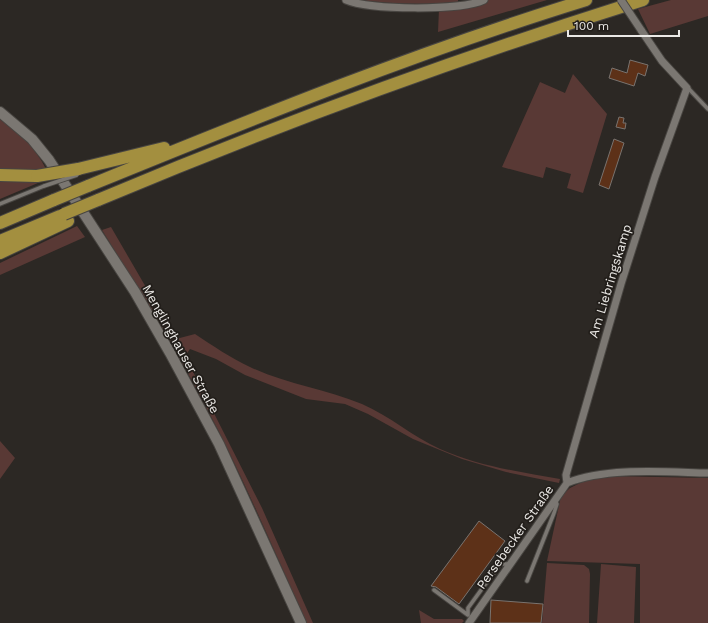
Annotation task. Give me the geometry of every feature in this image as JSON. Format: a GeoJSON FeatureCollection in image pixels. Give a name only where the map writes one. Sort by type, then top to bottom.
{"type":"FeatureCollection","features":[{"type":"Feature","properties":{"kind":"highway"},"geometry":{"type":"LineString","coordinates":[[0,223],[225,130],[400,64],[586,0]]}},
{"type":"Feature","properties":{"kind":"highway"},"geometry":{"type":"LineString","coordinates":[[0,253],[101,199],[247,139],[395,83],[643,0]]}},
{"type":"Feature","properties":{"kind":"highway"},"geometry":{"type":"LineString","coordinates":[[0,175],[40,181],[225,130]]}},
{"type":"Feature","properties":{"kind":"highway"},"geometry":{"type":"LineString","coordinates":[[0,241],[66,218]]}},
{"type":"Feature","properties":{"kind":"street"},"geometry":{"type":"LineString","coordinates":[[346,0],[364,5],[407,7],[461,6],[484,0]]}},
{"type":"Feature","properties":{"kind":"street"},"geometry":{"type":"LineString","coordinates":[[621,0],[662,60],[687,88]]}},
{"type":"Feature","properties":{"kind":"street","name":"Am Liebringskamp"},"geometry":{"type":"LineString","coordinates":[[567,483],[566,475],[621,284],[665,145],[687,88]]}},
{"type":"Feature","properties":{"kind":"street","name":"Menglinghauser Straße"},"geometry":{"type":"LineString","coordinates":[[0,112],[32,139],[49,160],[135,292],[218,444],[301,623]]}},
{"type":"Feature","properties":{"kind":"street","name":"Persebecker Straße"},"geometry":{"type":"LineString","coordinates":[[470,619],[512,564],[567,483],[590,476],[614,473],[708,473]]}},
{"type":"Feature","properties":{"kind":"lane"},"geometry":{"type":"LineString","coordinates":[[687,88],[708,109]]}},
{"type":"Feature","properties":{"kind":"lane"},"geometry":{"type":"LineString","coordinates":[[0,204],[40,181]]}},
{"type":"Feature","properties":{"kind":"lane"},"geometry":{"type":"LineString","coordinates":[[527,581],[536,555],[548,529],[556,504],[555,499]]}},
{"type":"Feature","properties":{"kind":"lane"},"geometry":{"type":"LineString","coordinates":[[540,524],[548,529]]}},
{"type":"Feature","properties":{"kind":"lane"},"geometry":{"type":"LineString","coordinates":[[434,590],[470,619]]}},
{"type":"Feature","properties":{"kind":"shaded area"},"geometry":{"type":"Polygon","coordinates":[[[358,0],[458,0],[458,2],[408,4],[358,0]]]}},
{"type":"Feature","properties":{"kind":"shaded area"},"geometry":{"type":"Polygon","coordinates":[[[479,0],[547,0],[438,32],[439,9],[479,0]]]}},
{"type":"Feature","properties":{"kind":"shaded area"},"geometry":{"type":"Polygon","coordinates":[[[671,0],[708,0],[708,16],[650,34],[638,9],[671,0]]]}},
{"type":"Feature","properties":{"kind":"shaded area"},"geometry":{"type":"Polygon","coordinates":[[[573,74],[607,114],[583,193],[567,188],[571,174],[546,167],[543,178],[502,167],[540,82],[565,93],[573,74]]]}},
{"type":"Feature","properties":{"kind":"shaded area"},"geometry":{"type":"Polygon","coordinates":[[[0,117],[26,140],[42,161],[46,169],[21,172],[0,169],[0,117]]]}},
{"type":"Feature","properties":{"kind":"shaded area"},"geometry":{"type":"Polygon","coordinates":[[[0,179],[45,180],[0,199],[0,179]]]}},
{"type":"Feature","properties":{"kind":"shaded area"},"geometry":{"type":"Polygon","coordinates":[[[77,226],[85,237],[0,275],[0,263],[77,226]]]}},
{"type":"Feature","properties":{"kind":"shaded area"},"geometry":{"type":"Polygon","coordinates":[[[111,227],[176,339],[195,334],[236,360],[264,373],[362,404],[382,414],[420,439],[454,455],[514,471],[560,479],[559,483],[506,472],[462,459],[413,439],[368,414],[345,404],[306,399],[245,375],[216,359],[190,349],[185,356],[262,508],[313,623],[307,623],[244,484],[204,403],[167,337],[102,230],[111,227]]]}},
{"type":"Feature","properties":{"kind":"shaded area"},"geometry":{"type":"Polygon","coordinates":[[[0,441],[15,458],[0,479],[0,441]]]}},
{"type":"Feature","properties":{"kind":"shaded area"},"geometry":{"type":"Polygon","coordinates":[[[609,476],[708,478],[708,623],[640,623],[640,564],[547,561],[561,496],[570,488],[584,481],[609,476]]]}},
{"type":"Feature","properties":{"kind":"shaded area"},"geometry":{"type":"Polygon","coordinates":[[[547,563],[584,565],[589,569],[589,623],[542,623],[547,563]]]}},
{"type":"Feature","properties":{"kind":"shaded area"},"geometry":{"type":"Polygon","coordinates":[[[601,564],[636,567],[634,623],[597,623],[601,564]]]}},
{"type":"Feature","properties":{"kind":"shaded area"},"geometry":{"type":"Polygon","coordinates":[[[419,610],[434,619],[462,619],[464,621],[462,623],[421,623],[419,610]]]}},
{"type":"Feature","properties":{"kind":"building"},"geometry":{"type":"Polygon","coordinates":[[[630,60],[648,65],[645,76],[638,73],[634,86],[609,78],[612,68],[627,73],[630,60]]]}},
{"type":"Feature","properties":{"kind":"building"},"geometry":{"type":"Polygon","coordinates":[[[619,117],[624,118],[623,123],[626,123],[625,129],[616,127],[619,117]]]}},
{"type":"Feature","properties":{"kind":"building"},"geometry":{"type":"Polygon","coordinates":[[[614,139],[624,143],[609,189],[599,185],[614,139]]]}},
{"type":"Feature","properties":{"kind":"building"},"geometry":{"type":"Polygon","coordinates":[[[479,521],[505,541],[459,604],[436,587],[431,586],[479,521]]]}},
{"type":"Feature","properties":{"kind":"building"},"geometry":{"type":"Polygon","coordinates":[[[491,600],[543,604],[541,623],[490,623],[491,600]]]}}]}
